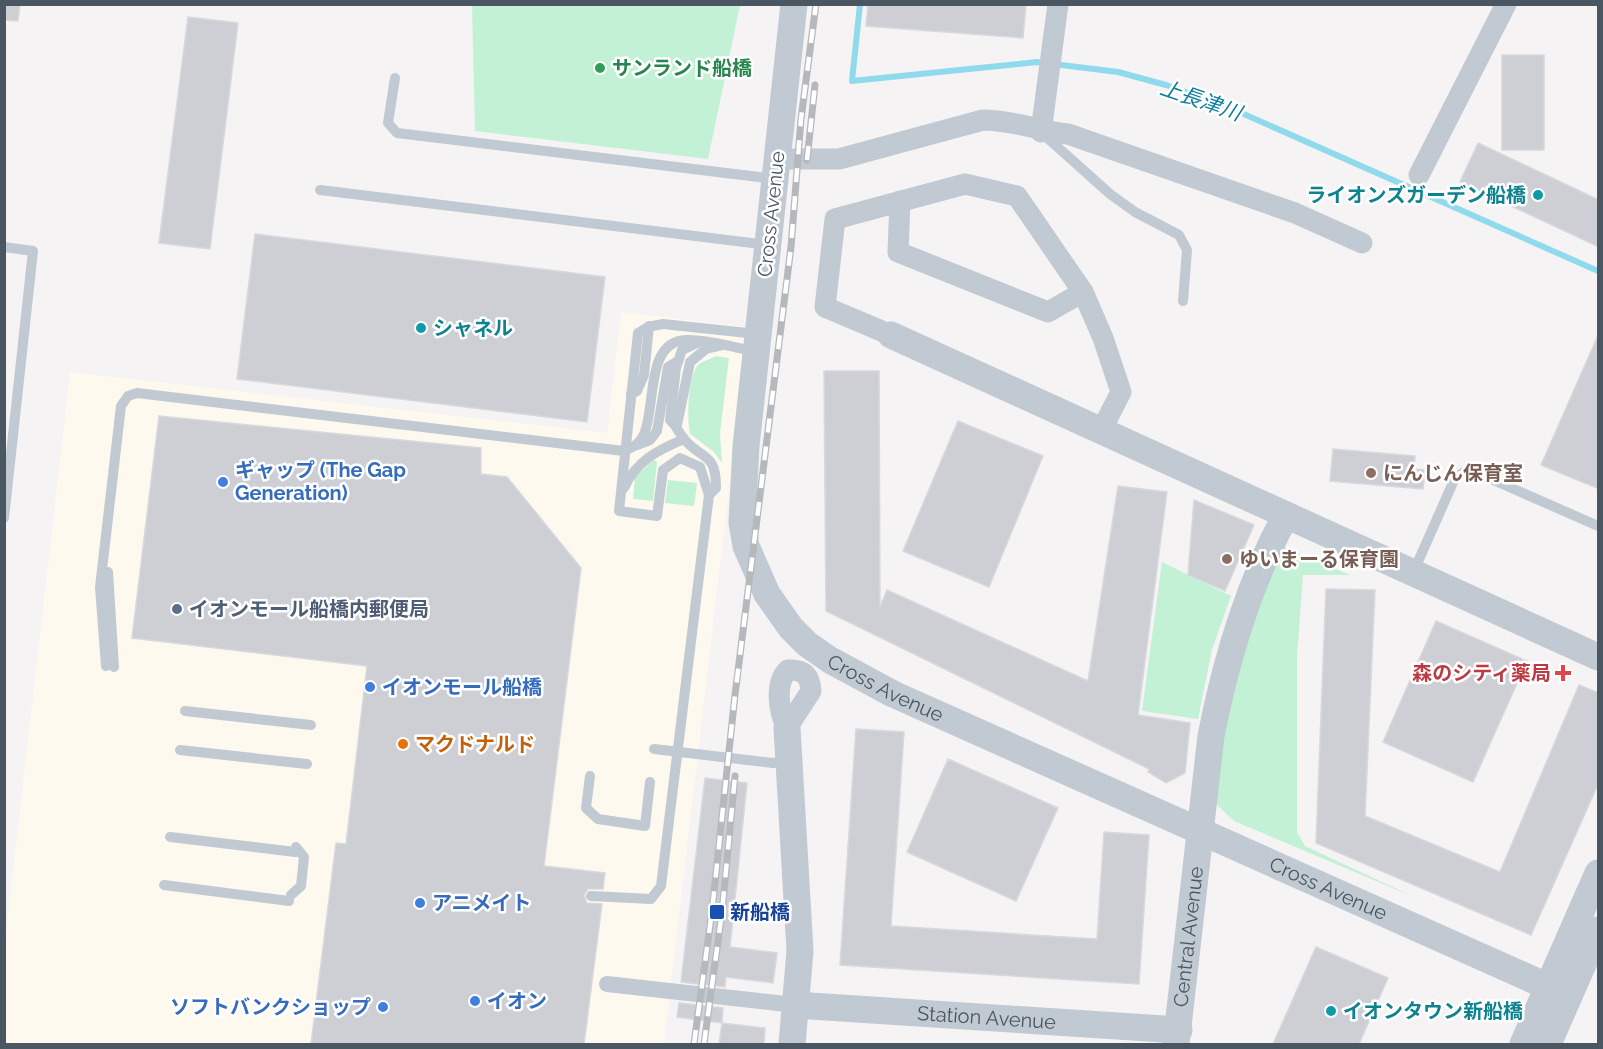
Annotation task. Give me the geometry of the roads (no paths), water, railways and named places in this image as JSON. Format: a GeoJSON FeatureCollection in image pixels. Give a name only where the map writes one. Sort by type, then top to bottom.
{"type":"FeatureCollection","features":[{"type":"Feature","properties":{"kind":"street","name":"Cross Avenue"},"geometry":{"type":"LineString","coordinates":[[794,4],[769,245],[756,343],[744,468],[742,523],[746,546],[767,594],[791,628],[807,644],[830,660],[893,694],[1559,991]]}},
{"type":"Feature","properties":{"kind":"street"},"geometry":{"type":"LineString","coordinates":[[1041,132],[1058,4]]}},
{"type":"Feature","properties":{"kind":"street"},"geometry":{"type":"LineString","coordinates":[[1419,175],[1506,4]]}},
{"type":"Feature","properties":{"kind":"street"},"geometry":{"type":"LineString","coordinates":[[776,169],[839,159],[983,120],[995,120],[1041,132],[1068,134],[1295,213],[1362,243]]}},
{"type":"Feature","properties":{"kind":"street"},"geometry":{"type":"LineString","coordinates":[[1101,431],[1120,392],[1103,338],[1083,292],[1017,196],[965,184],[835,219],[825,307],[1599,657]]}},
{"type":"Feature","properties":{"kind":"street"},"geometry":{"type":"LineString","coordinates":[[900,201],[898,252],[1048,312],[1083,292]]}},
{"type":"Feature","properties":{"kind":"street","name":"Central Avenue"},"geometry":{"type":"LineString","coordinates":[[1177,1037],[1211,736],[1230,650],[1247,599],[1286,515]]}},
{"type":"Feature","properties":{"kind":"street"},"geometry":{"type":"LineString","coordinates":[[787,728],[800,951],[792,1044]]}},
{"type":"Feature","properties":{"kind":"street"},"geometry":{"type":"LineString","coordinates":[[1548,1044],[1559,991],[1599,873]]}},
{"type":"Feature","properties":{"kind":"street"},"geometry":{"type":"LineString","coordinates":[[1523,1044],[1599,930]]}},
{"type":"Feature","properties":{"kind":"street"},"geometry":{"type":"LineString","coordinates":[[607,984],[795,1005]]}},
{"type":"Feature","properties":{"kind":"street","name":"Station Avenue"},"geometry":{"type":"LineString","coordinates":[[795,1005],[1177,1037]]}},
{"type":"Feature","properties":{"kind":"lane"},"geometry":{"type":"LineString","coordinates":[[395,78],[388,123],[397,133],[776,169]]}},
{"type":"Feature","properties":{"kind":"lane"},"geometry":{"type":"LineString","coordinates":[[1041,132],[1110,194],[1135,212],[1179,235],[1187,250],[1183,301]]}},
{"type":"Feature","properties":{"kind":"lane"},"geometry":{"type":"LineString","coordinates":[[320,190],[769,245]]}},
{"type":"Feature","properties":{"kind":"lane"},"geometry":{"type":"LineString","coordinates":[[4,247],[33,251],[4,518]]}},
{"type":"Feature","properties":{"kind":"lane"},"geometry":{"type":"LineString","coordinates":[[591,896],[651,899],[661,886],[709,495],[700,467],[680,458],[663,470],[657,516],[619,511],[623,454],[638,333],[649,326],[663,324],[756,343]]}},
{"type":"Feature","properties":{"kind":"lane"},"geometry":{"type":"LineString","coordinates":[[636,446],[645,434],[653,382],[662,352],[671,343],[687,340],[723,345]]}},
{"type":"Feature","properties":{"kind":"lane"},"geometry":{"type":"LineString","coordinates":[[699,342],[682,350],[678,361],[670,420],[676,425],[684,439],[705,455],[716,469],[716,488],[709,495]]}},
{"type":"Feature","properties":{"kind":"lane"},"geometry":{"type":"LineString","coordinates":[[676,425],[690,362],[706,349],[723,345],[756,343]]}},
{"type":"Feature","properties":{"kind":"lane"},"geometry":{"type":"LineString","coordinates":[[110,667],[100,587],[121,406],[128,396],[137,393],[623,454],[650,440],[657,431],[668,367],[678,361]]}},
{"type":"Feature","properties":{"kind":"lane"},"geometry":{"type":"LineString","coordinates":[[620,496],[631,473],[639,463],[684,439]]}},
{"type":"Feature","properties":{"kind":"lane"},"geometry":{"type":"LineString","coordinates":[[1413,573],[1455,478],[1464,472],[1482,475],[1599,526]]}},
{"type":"Feature","properties":{"kind":"lane"},"geometry":{"type":"LineString","coordinates":[[185,711],[311,725]]}},
{"type":"Feature","properties":{"kind":"lane"},"geometry":{"type":"LineString","coordinates":[[654,749],[773,763],[789,762]]}},
{"type":"Feature","properties":{"kind":"lane"},"geometry":{"type":"LineString","coordinates":[[180,750],[306,764]]}},
{"type":"Feature","properties":{"kind":"lane"},"geometry":{"type":"LineString","coordinates":[[590,776],[586,808],[598,819],[645,826],[650,782]]}},
{"type":"Feature","properties":{"kind":"lane"},"geometry":{"type":"LineString","coordinates":[[164,885],[290,898],[301,886],[304,857],[296,849],[170,837]]}},
{"type":"Feature","properties":{"kind":"waterway","name":"上長津川"},"geometry":{"type":"LineString","coordinates":[[860,4],[852,81],[1037,62],[1118,72],[1166,85],[1228,107],[1598,271]]}},
{"type":"Feature","properties":{"kind":"railway"},"geometry":{"type":"LineString","coordinates":[[694,1044],[791,247],[801,119],[816,4]]}},
{"type":"Feature","properties":{"kind":"railway"},"geometry":{"type":"LineString","coordinates":[[807,160],[815,85]]}},
{"type":"Feature","properties":{"kind":"railway"},"geometry":{"type":"LineString","coordinates":[[704,1044],[722,912],[735,776]]}},
{"type":"Feature","properties":{"kind":"place","name":"サンランド船橋"},"geometry":{"type":"Point","coordinates":[600,68]}},
{"type":"Feature","properties":{"kind":"place","name":"ライオンズガーデン船橋"},"geometry":{"type":"Point","coordinates":[1538,195]}},
{"type":"Feature","properties":{"kind":"place","name":"シャネル"},"geometry":{"type":"Point","coordinates":[421,328]}},
{"type":"Feature","properties":{"kind":"place","name":"にんじん保育室"},"geometry":{"type":"Point","coordinates":[1371,473]}},
{"type":"Feature","properties":{"kind":"place","name":"ギャップ (The Gap Generation)"},"geometry":{"type":"Point","coordinates":[223,482]}},
{"type":"Feature","properties":{"kind":"place","name":"ゆいまーる保育園"},"geometry":{"type":"Point","coordinates":[1227,559]}},
{"type":"Feature","properties":{"kind":"place","name":"イオンモール船橋内郵便局"},"geometry":{"type":"Point","coordinates":[177,609]}},
{"type":"Feature","properties":{"kind":"place","name":"森のシティ薬局"},"geometry":{"type":"Point","coordinates":[1563,673]}},
{"type":"Feature","properties":{"kind":"place","name":"イオンモール船橋"},"geometry":{"type":"Point","coordinates":[370,687]}},
{"type":"Feature","properties":{"kind":"place","name":"マクドナルド"},"geometry":{"type":"Point","coordinates":[403,744]}},
{"type":"Feature","properties":{"kind":"place","name":"アニメイト"},"geometry":{"type":"Point","coordinates":[420,903]}},
{"type":"Feature","properties":{"kind":"place","name":"新船橋"},"geometry":{"type":"Point","coordinates":[717,912]}},
{"type":"Feature","properties":{"kind":"place","name":"イオン"},"geometry":{"type":"Point","coordinates":[475,1001]}},
{"type":"Feature","properties":{"kind":"place","name":"ソフトバンクショップ"},"geometry":{"type":"Point","coordinates":[383,1007]}},
{"type":"Feature","properties":{"kind":"place","name":"イオンタウン新船橋"},"geometry":{"type":"Point","coordinates":[1331,1011]}}]}
